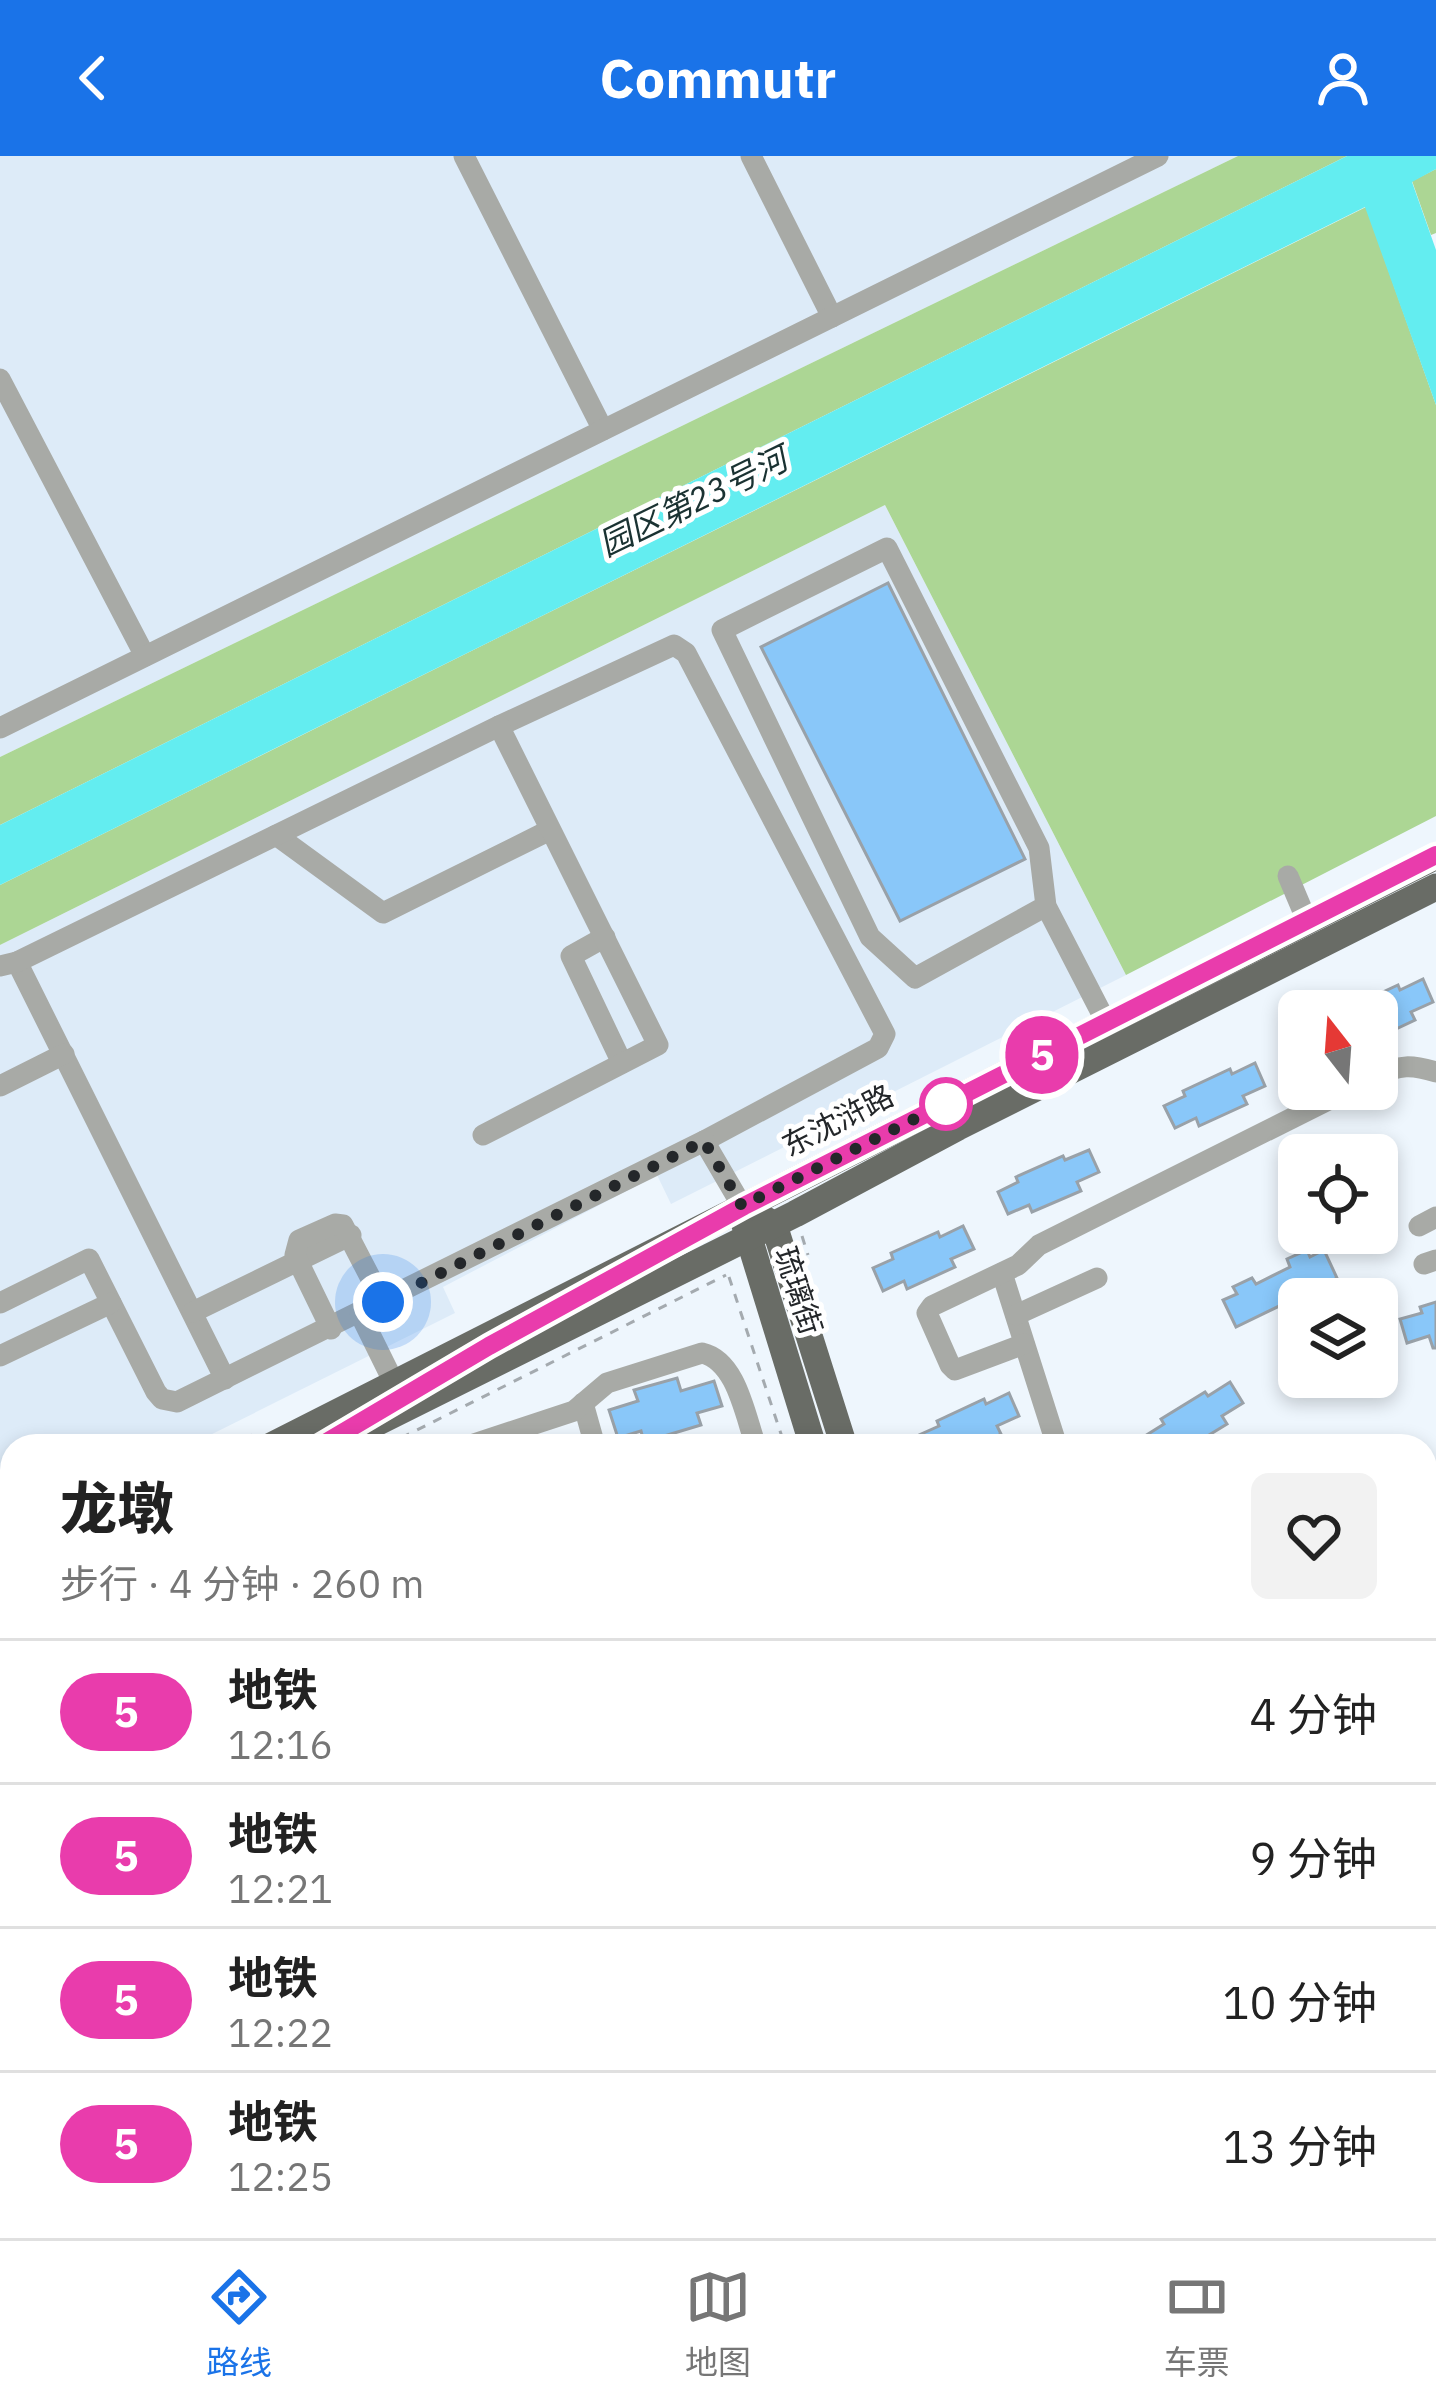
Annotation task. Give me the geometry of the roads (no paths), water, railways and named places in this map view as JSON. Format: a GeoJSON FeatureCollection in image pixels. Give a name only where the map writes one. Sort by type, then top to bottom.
{"type":"FeatureCollection","features":[{"type":"Feature","properties":{"kind":"main road","name":"东沈浒路"},"geometry":{"type":"LineString","coordinates":[[346,1434],[400,1395],[742,1206],[1436,856]]}},
{"type":"Feature","properties":{"kind":"main road","name":"东沈浒路"},"geometry":{"type":"LineString","coordinates":[[301,1434],[400,1395],[719,1252],[1436,886]]}},
{"type":"Feature","properties":{"kind":"main road","name":"琉璃街"},"geometry":{"type":"LineString","coordinates":[[742,1206],[774,1225],[840,1434]]}},
{"type":"Feature","properties":{"kind":"main road","name":"琉璃街"},"geometry":{"type":"LineString","coordinates":[[742,1206],[747,1238],[809,1434]]}},
{"type":"Feature","properties":{"kind":"street"},"geometry":{"type":"LineString","coordinates":[[464,156],[603,430]]}},
{"type":"Feature","properties":{"kind":"street"},"geometry":{"type":"LineString","coordinates":[[751,156],[832,317]]}},
{"type":"Feature","properties":{"kind":"street"},"geometry":{"type":"LineString","coordinates":[[0,728],[1151,158]]}},
{"type":"Feature","properties":{"kind":"street"},"geometry":{"type":"LineString","coordinates":[[0,379],[145,656]]}},
{"type":"Feature","properties":{"kind":"street"},"geometry":{"type":"LineString","coordinates":[[1046,906],[915,978],[870,937],[722,631],[887,548],[1039,848],[1046,906],[1106,1022]]}},
{"type":"Feature","properties":{"kind":"street"},"geometry":{"type":"LineString","coordinates":[[0,1303],[89,1259],[161,1399],[177,1402],[704,1141],[878,1048],[884,1041],[884,1028],[681,647],[666,646],[9,964],[64,1054],[225,1378]]}},
{"type":"Feature","properties":{"kind":"street"},"geometry":{"type":"LineString","coordinates":[[483,1135],[658,1045],[499,725]]}},
{"type":"Feature","properties":{"kind":"street"},"geometry":{"type":"LineString","coordinates":[[276,835],[383,913],[550,830]]}},
{"type":"Feature","properties":{"kind":"street"},"geometry":{"type":"LineString","coordinates":[[1288,876],[1307,921]]}},
{"type":"Feature","properties":{"kind":"street"},"geometry":{"type":"LineString","coordinates":[[604,938],[571,956],[622,1064]]}},
{"type":"Feature","properties":{"kind":"street"},"geometry":{"type":"LineString","coordinates":[[0,1086],[64,1054]]}},
{"type":"Feature","properties":{"kind":"street"},"geometry":{"type":"LineString","coordinates":[[1398,1067],[1412,1065],[1436,1072]]}},
{"type":"Feature","properties":{"kind":"street"},"geometry":{"type":"LineString","coordinates":[[1024,1344],[956,1370],[927,1312],[1018,1264],[1039,1245],[1308,1110]]}},
{"type":"Feature","properties":{"kind":"street"},"geometry":{"type":"LineString","coordinates":[[704,1141],[742,1206]]}},
{"type":"Feature","properties":{"kind":"street"},"geometry":{"type":"LineString","coordinates":[[331,1329],[298,1262],[295,1247],[299,1240],[335,1224],[344,1225],[383,1302]]}},
{"type":"Feature","properties":{"kind":"street"},"geometry":{"type":"LineString","coordinates":[[193,1312],[298,1262]]}},
{"type":"Feature","properties":{"kind":"street"},"geometry":{"type":"LineString","coordinates":[[1002,1273],[1053,1434]]}},
{"type":"Feature","properties":{"kind":"street"},"geometry":{"type":"LineString","coordinates":[[1016,1315],[1097,1278]]}},
{"type":"Feature","properties":{"kind":"street"},"geometry":{"type":"LineString","coordinates":[[0,1356],[111,1303]]}},
{"type":"Feature","properties":{"kind":"street"},"geometry":{"type":"LineString","coordinates":[[360,1314],[400,1395]]}},
{"type":"Feature","properties":{"kind":"street"},"geometry":{"type":"LineString","coordinates":[[505,1434],[561,1416],[607,1384],[693,1354],[714,1356],[728,1371],[752,1434]]}},
{"type":"Feature","properties":{"kind":"street"},"geometry":{"type":"LineString","coordinates":[[583,1403],[592,1434]]}},
{"type":"Feature","properties":{"kind":"water","name":"园区第23号河"},"geometry":{"type":"Polygon","coordinates":[[[1347,156],[1436,156],[1436,169],[1412,182],[1436,250],[1436,405],[1365,207],[0,885],[0,825],[1347,156]]]}},
{"type":"Feature","properties":{"kind":"metro line","name":"5"},"geometry":{"type":"LineString","coordinates":[[339,1434],[744,1206],[1436,855]]}}]}
